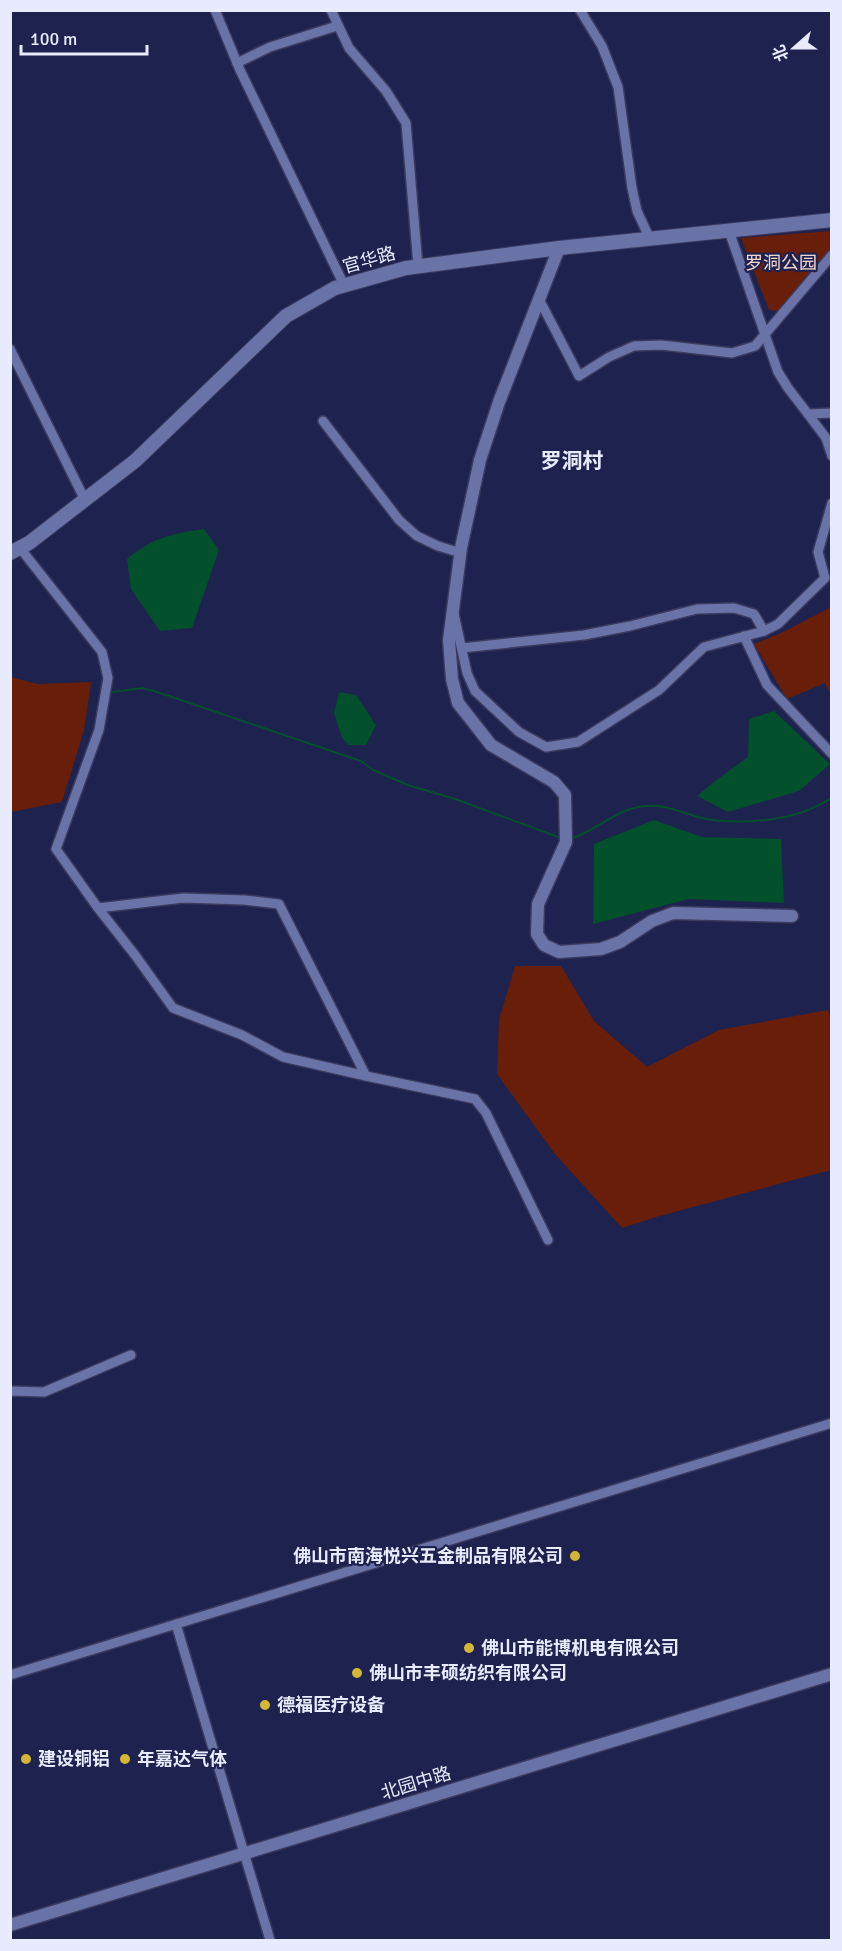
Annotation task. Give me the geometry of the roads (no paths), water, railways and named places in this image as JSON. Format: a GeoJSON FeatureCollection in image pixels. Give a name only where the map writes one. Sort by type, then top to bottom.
{"type":"FeatureCollection","features":[{"type":"Feature","properties":{"kind":"main road","name":"官华路"},"geometry":{"type":"LineString","coordinates":[[15,550],[135,461],[286,316],[335,288],[418,266],[559,248],[831,220]]}},
{"type":"Feature","properties":{"kind":"street"},"geometry":{"type":"LineString","coordinates":[[214,10],[237,63],[344,285]]}},
{"type":"Feature","properties":{"kind":"street"},"geometry":{"type":"LineString","coordinates":[[331,10],[349,48],[386,91],[406,123],[418,266]]}},
{"type":"Feature","properties":{"kind":"street"},"geometry":{"type":"LineString","coordinates":[[580,10],[603,46],[618,87],[632,188],[637,211],[650,238]]}},
{"type":"Feature","properties":{"kind":"street"},"geometry":{"type":"LineString","coordinates":[[237,63],[270,47],[337,26]]}},
{"type":"Feature","properties":{"kind":"street"},"geometry":{"type":"LineString","coordinates":[[729,231],[778,372],[826,438],[831,456]]}},
{"type":"Feature","properties":{"kind":"street"},"geometry":{"type":"LineString","coordinates":[[559,248],[499,402],[480,460],[461,553],[449,640],[452,679],[458,703],[491,745],[554,782],[565,795],[566,839],[538,904],[537,934],[544,945],[559,952],[601,949],[620,942],[652,921],[673,913],[792,916]]}},
{"type":"Feature","properties":{"kind":"street"},"geometry":{"type":"LineString","coordinates":[[540,299],[579,376],[609,357],[634,346],[661,345],[732,353],[755,346],[831,255]]}},
{"type":"Feature","properties":{"kind":"street"},"geometry":{"type":"LineString","coordinates":[[10,349],[85,500]]}},
{"type":"Feature","properties":{"kind":"street"},"geometry":{"type":"LineString","coordinates":[[808,414],[831,413]]}},
{"type":"Feature","properties":{"kind":"street"},"geometry":{"type":"LineString","coordinates":[[323,421],[399,520],[417,536],[461,553]]}},
{"type":"Feature","properties":{"kind":"street"},"geometry":{"type":"LineString","coordinates":[[453,608],[467,673],[475,691],[519,732],[546,747],[578,742],[659,690],[704,647],[764,631],[778,624],[825,578],[818,552],[831,503]]}},
{"type":"Feature","properties":{"kind":"street"},"geometry":{"type":"LineString","coordinates":[[15,550],[102,652],[108,678],[99,730],[56,849],[173,1008],[242,1035],[283,1057],[475,1099],[486,1113],[548,1240]]}},
{"type":"Feature","properties":{"kind":"street"},"geometry":{"type":"LineString","coordinates":[[462,648],[584,635],[697,609],[734,608],[754,614],[764,631]]}},
{"type":"Feature","properties":{"kind":"street"},"geometry":{"type":"LineString","coordinates":[[744,636],[767,685],[831,754]]}},
{"type":"Feature","properties":{"kind":"street"},"geometry":{"type":"LineString","coordinates":[[98,908],[183,898],[244,900],[279,904],[366,1076]]}},
{"type":"Feature","properties":{"kind":"street"},"geometry":{"type":"LineString","coordinates":[[10,1391],[44,1392],[131,1355]]}},
{"type":"Feature","properties":{"kind":"street"},"geometry":{"type":"LineString","coordinates":[[10,1675],[831,1423]]}},
{"type":"Feature","properties":{"kind":"street"},"geometry":{"type":"LineString","coordinates":[[176,1624],[245,1850],[270,1941]]}},
{"type":"Feature","properties":{"kind":"street","name":"北园中路"},"geometry":{"type":"LineString","coordinates":[[10,1925],[831,1665]]}},
{"type":"Feature","properties":{"kind":"street","name":"北园中路"},"geometry":{"type":"LineString","coordinates":[[10,1916],[245,1850],[831,1674]]}},
{"type":"Feature","properties":{"kind":"waterway"},"geometry":{"type":"LineString","coordinates":[[113,692],[142,688],[157,692],[361,761],[373,770],[408,785],[455,799],[561,838]]}},
{"type":"Feature","properties":{"kind":"waterway"},"geometry":{"type":"LineString","coordinates":[[569,839],[579,836],[615,815],[645,806],[665,807],[698,817],[723,821],[750,821],[791,815],[832,798]]}},
{"type":"Feature","properties":{"kind":"place","name":"佛山市南海悦兴五金制品有限公司"},"geometry":{"type":"Point","coordinates":[575,1556]}},
{"type":"Feature","properties":{"kind":"place","name":"佛山市能博机电有限公司"},"geometry":{"type":"Point","coordinates":[469,1648]}},
{"type":"Feature","properties":{"kind":"place","name":"佛山市丰硕纺织有限公司"},"geometry":{"type":"Point","coordinates":[357,1673]}},
{"type":"Feature","properties":{"kind":"place","name":"德福医疗设备"},"geometry":{"type":"Point","coordinates":[265,1705]}},
{"type":"Feature","properties":{"kind":"place","name":"建设铜铝"},"geometry":{"type":"Point","coordinates":[26,1759]}},
{"type":"Feature","properties":{"kind":"place","name":"年嘉达气体"},"geometry":{"type":"Point","coordinates":[125,1759]}},
{"type":"Feature","properties":{"kind":"district","name":"罗洞村"},"geometry":{"type":"Point","coordinates":[572,461]}},
{"type":"Feature","properties":{"kind":"park label","name":"罗洞公园"},"geometry":{"type":"Point","coordinates":[781,263]}}]}
